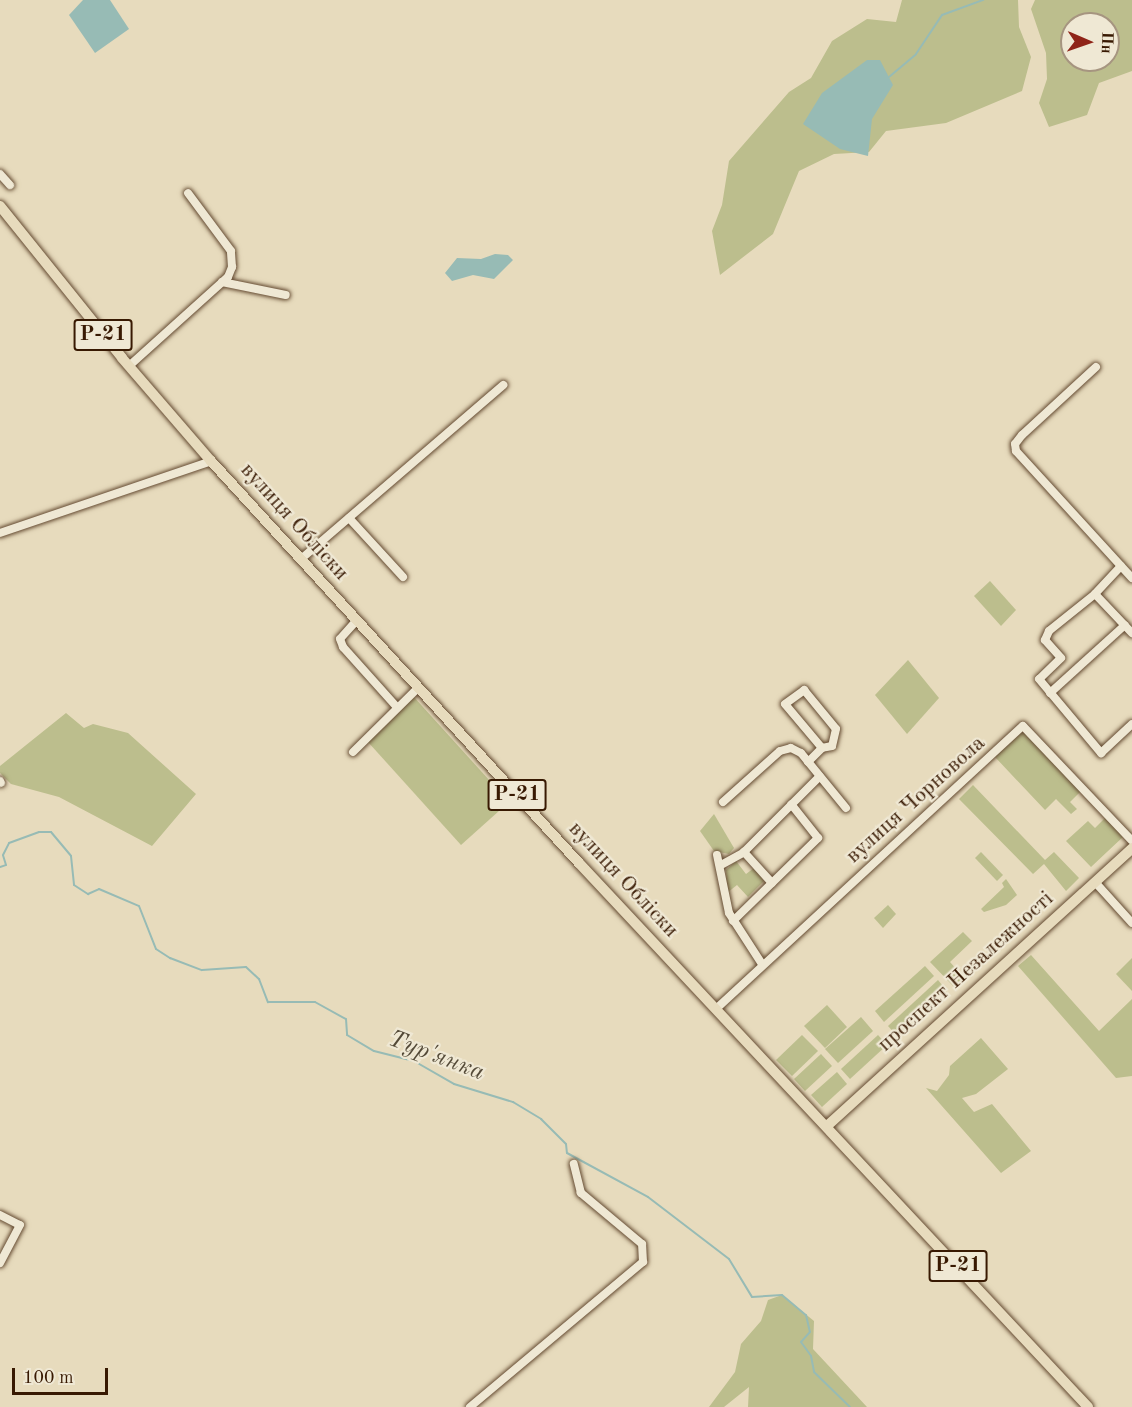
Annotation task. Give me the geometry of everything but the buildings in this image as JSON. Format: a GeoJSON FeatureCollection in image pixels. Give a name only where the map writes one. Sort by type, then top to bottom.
{"type":"FeatureCollection","features":[{"type":"Feature","properties":{"kind":"main road","name":"вулиця Обліски"},"geometry":{"type":"LineString","coordinates":[[0,206],[129,366],[211,461],[417,687],[1088,1407]]}},
{"type":"Feature","properties":{"kind":"main road","name":"проспект Незалежності"},"geometry":{"type":"LineString","coordinates":[[827,1126],[1132,848]]}},
{"type":"Feature","properties":{"kind":"street"},"geometry":{"type":"LineString","coordinates":[[0,174],[10,185]]}},
{"type":"Feature","properties":{"kind":"street"},"geometry":{"type":"LineString","coordinates":[[129,366],[222,282],[232,267],[231,251],[188,193]]}},
{"type":"Feature","properties":{"kind":"street"},"geometry":{"type":"LineString","coordinates":[[222,282],[286,295]]}},
{"type":"Feature","properties":{"kind":"street"},"geometry":{"type":"LineString","coordinates":[[1096,367],[1022,435],[1015,444],[1016,451],[1132,578]]}},
{"type":"Feature","properties":{"kind":"street"},"geometry":{"type":"LineString","coordinates":[[301,559],[503,385]]}},
{"type":"Feature","properties":{"kind":"street"},"geometry":{"type":"LineString","coordinates":[[0,533],[211,461]]}},
{"type":"Feature","properties":{"kind":"street"},"geometry":{"type":"LineString","coordinates":[[349,518],[403,578]]}},
{"type":"Feature","properties":{"kind":"street"},"geometry":{"type":"LineString","coordinates":[[1121,566],[1095,594],[1049,631],[1046,640],[1061,658],[1039,679],[1101,753],[1132,724]]}},
{"type":"Feature","properties":{"kind":"street"},"geometry":{"type":"LineString","coordinates":[[1095,594],[1132,633]]}},
{"type":"Feature","properties":{"kind":"street"},"geometry":{"type":"LineString","coordinates":[[357,620],[340,639],[344,647],[396,705]]}},
{"type":"Feature","properties":{"kind":"street"},"geometry":{"type":"LineString","coordinates":[[1050,693],[1125,625]]}},
{"type":"Feature","properties":{"kind":"street"},"geometry":{"type":"LineString","coordinates":[[353,752],[396,705],[417,687]]}},
{"type":"Feature","properties":{"kind":"street"},"geometry":{"type":"LineString","coordinates":[[808,762],[822,748],[832,746],[836,729],[804,690],[785,704],[822,748]]}},
{"type":"Feature","properties":{"kind":"street","name":"вулиця Чорновола"},"geometry":{"type":"LineString","coordinates":[[717,1008],[762,964],[1023,726],[1132,841]]}},
{"type":"Feature","properties":{"kind":"street"},"geometry":{"type":"LineString","coordinates":[[723,802],[783,749],[794,748],[846,808]]}},
{"type":"Feature","properties":{"kind":"street"},"geometry":{"type":"LineString","coordinates":[[721,865],[744,852],[820,776]]}},
{"type":"Feature","properties":{"kind":"street"},"geometry":{"type":"LineString","coordinates":[[733,921],[818,838],[792,804]]}},
{"type":"Feature","properties":{"kind":"street"},"geometry":{"type":"LineString","coordinates":[[744,852],[772,883]]}},
{"type":"Feature","properties":{"kind":"street"},"geometry":{"type":"LineString","coordinates":[[717,855],[721,865],[726,904],[733,921],[762,964]]}},
{"type":"Feature","properties":{"kind":"street"},"geometry":{"type":"LineString","coordinates":[[1095,882],[1132,923]]}},
{"type":"Feature","properties":{"kind":"street"},"geometry":{"type":"LineString","coordinates":[[470,1407],[643,1262],[642,1244],[581,1193],[574,1164]]}},
{"type":"Feature","properties":{"kind":"street"},"geometry":{"type":"LineString","coordinates":[[0,1215],[20,1225],[0,1263]]}},
{"type":"Feature","properties":{"kind":"green space"},"geometry":{"type":"Polygon","coordinates":[[[902,0],[1018,0],[1019,27],[1031,57],[1022,91],[946,123],[886,131],[869,152],[834,154],[799,171],[773,234],[720,275],[712,231],[722,205],[729,161],[789,92],[811,78],[832,41],[867,19],[896,22],[902,0]]]}},
{"type":"Feature","properties":{"kind":"green space"},"geometry":{"type":"Polygon","coordinates":[[[1035,0],[1132,0],[1132,71],[1099,83],[1087,115],[1049,127],[1039,103],[1047,79],[1046,53],[1031,9],[1035,0]]]}},
{"type":"Feature","properties":{"kind":"green space"},"geometry":{"type":"Polygon","coordinates":[[[990,581],[1016,610],[1001,626],[974,596],[990,581]]]}},
{"type":"Feature","properties":{"kind":"green space"},"geometry":{"type":"Polygon","coordinates":[[[908,660],[939,698],[907,734],[875,695],[908,660]]]}},
{"type":"Feature","properties":{"kind":"green space"},"geometry":{"type":"Polygon","coordinates":[[[413,696],[509,802],[461,845],[368,742],[413,696]]]}},
{"type":"Feature","properties":{"kind":"green space"},"geometry":{"type":"Polygon","coordinates":[[[66,713],[84,728],[93,724],[128,733],[196,794],[152,846],[59,797],[11,784],[0,773],[0,766],[66,713]]]}},
{"type":"Feature","properties":{"kind":"green space"},"geometry":{"type":"Polygon","coordinates":[[[1023,731],[1081,791],[1070,802],[1077,809],[1071,814],[1056,799],[1045,810],[995,757],[1023,731]]]}},
{"type":"Feature","properties":{"kind":"green space"},"geometry":{"type":"Polygon","coordinates":[[[973,785],[1045,860],[1054,852],[1079,878],[1066,891],[1044,864],[1033,874],[959,799],[973,785]]]}},
{"type":"Feature","properties":{"kind":"green space"},"geometry":{"type":"Polygon","coordinates":[[[714,814],[734,848],[729,854],[714,851],[700,831],[714,814]]]}},
{"type":"Feature","properties":{"kind":"green space"},"geometry":{"type":"Polygon","coordinates":[[[1106,817],[1124,836],[1091,867],[1066,841],[1088,821],[1095,828],[1106,817]]]}},
{"type":"Feature","properties":{"kind":"green space"},"geometry":{"type":"Polygon","coordinates":[[[981,852],[1003,875],[997,881],[975,858],[981,852]]]}},
{"type":"Feature","properties":{"kind":"green space"},"geometry":{"type":"Polygon","coordinates":[[[736,861],[746,874],[754,868],[764,881],[748,897],[737,885],[727,893],[726,870],[736,861]]]}},
{"type":"Feature","properties":{"kind":"green space"},"geometry":{"type":"Polygon","coordinates":[[[1006,879],[1017,895],[1006,905],[984,912],[981,909],[1004,887],[1002,883],[1006,879]]]}},
{"type":"Feature","properties":{"kind":"green space"},"geometry":{"type":"Polygon","coordinates":[[[888,905],[896,914],[883,928],[874,918],[888,905]]]}},
{"type":"Feature","properties":{"kind":"green space"},"geometry":{"type":"Polygon","coordinates":[[[963,932],[972,941],[950,962],[966,980],[956,989],[930,962],[963,932]]]}},
{"type":"Feature","properties":{"kind":"green space"},"geometry":{"type":"Polygon","coordinates":[[[1031,955],[1099,1031],[1132,999],[1132,1076],[1116,1078],[1018,966],[1031,955]]]}},
{"type":"Feature","properties":{"kind":"green space"},"geometry":{"type":"Polygon","coordinates":[[[1132,958],[1132,991],[1116,974],[1132,958]]]}},
{"type":"Feature","properties":{"kind":"green space"},"geometry":{"type":"Polygon","coordinates":[[[925,966],[934,976],[884,1022],[875,1011],[925,966]]]}},
{"type":"Feature","properties":{"kind":"green space"},"geometry":{"type":"Polygon","coordinates":[[[938,980],[947,991],[897,1036],[888,1026],[938,980]]]}},
{"type":"Feature","properties":{"kind":"green space"},"geometry":{"type":"Polygon","coordinates":[[[827,1005],[847,1027],[825,1048],[804,1026],[827,1005]]]}},
{"type":"Feature","properties":{"kind":"green space"},"geometry":{"type":"Polygon","coordinates":[[[861,1017],[873,1031],[838,1063],[825,1049],[861,1017]]]}},
{"type":"Feature","properties":{"kind":"green space"},"geometry":{"type":"Polygon","coordinates":[[[802,1035],[818,1051],[792,1076],[776,1060],[802,1035]]]}},
{"type":"Feature","properties":{"kind":"green space"},"geometry":{"type":"Polygon","coordinates":[[[878,1035],[887,1045],[850,1079],[841,1069],[878,1035]]]}},
{"type":"Feature","properties":{"kind":"green space"},"geometry":{"type":"Polygon","coordinates":[[[981,1038],[1008,1069],[976,1094],[962,1098],[974,1112],[992,1104],[1031,1151],[1001,1173],[926,1088],[937,1091],[949,1075],[950,1066],[981,1038]]]}},
{"type":"Feature","properties":{"kind":"green space"},"geometry":{"type":"Polygon","coordinates":[[[821,1054],[832,1066],[805,1091],[794,1079],[821,1054]]]}},
{"type":"Feature","properties":{"kind":"green space"},"geometry":{"type":"Polygon","coordinates":[[[837,1072],[847,1084],[822,1107],[811,1095],[837,1072]]]}},
{"type":"Feature","properties":{"kind":"green space"},"geometry":{"type":"Polygon","coordinates":[[[782,1295],[814,1321],[813,1349],[867,1407],[748,1407],[749,1387],[724,1407],[709,1407],[735,1372],[741,1344],[761,1321],[768,1300],[782,1295]]]}},
{"type":"Feature","properties":{"kind":"water"},"geometry":{"type":"Polygon","coordinates":[[[83,0],[110,0],[129,29],[95,53],[69,15],[83,0]]]}},
{"type":"Feature","properties":{"kind":"water"},"geometry":{"type":"Polygon","coordinates":[[[867,60],[880,60],[893,85],[872,119],[868,156],[840,149],[803,124],[822,93],[867,60]]]}},
{"type":"Feature","properties":{"kind":"water"},"geometry":{"type":"Polygon","coordinates":[[[495,254],[508,255],[513,260],[494,279],[473,275],[452,281],[445,273],[457,258],[481,259],[495,254]]]}},
{"type":"Feature","properties":{"kind":"waterway"},"geometry":{"type":"LineString","coordinates":[[889,77],[916,54],[942,15],[983,0]]}},
{"type":"Feature","properties":{"kind":"waterway","name":"Тур'янка"},"geometry":{"type":"LineString","coordinates":[[0,867],[6,865],[3,855],[9,843],[39,832],[51,832],[71,856],[74,885],[88,894],[99,889],[139,906],[156,949],[170,958],[202,970],[246,967],[259,979],[268,1002],[315,1002],[346,1019],[347,1035],[374,1051],[414,1061],[454,1084],[513,1102],[541,1119],[566,1144],[567,1153],[648,1197],[729,1259],[752,1297],[782,1295],[806,1315],[810,1332],[801,1342],[811,1356],[814,1372],[850,1407]]}}]}
